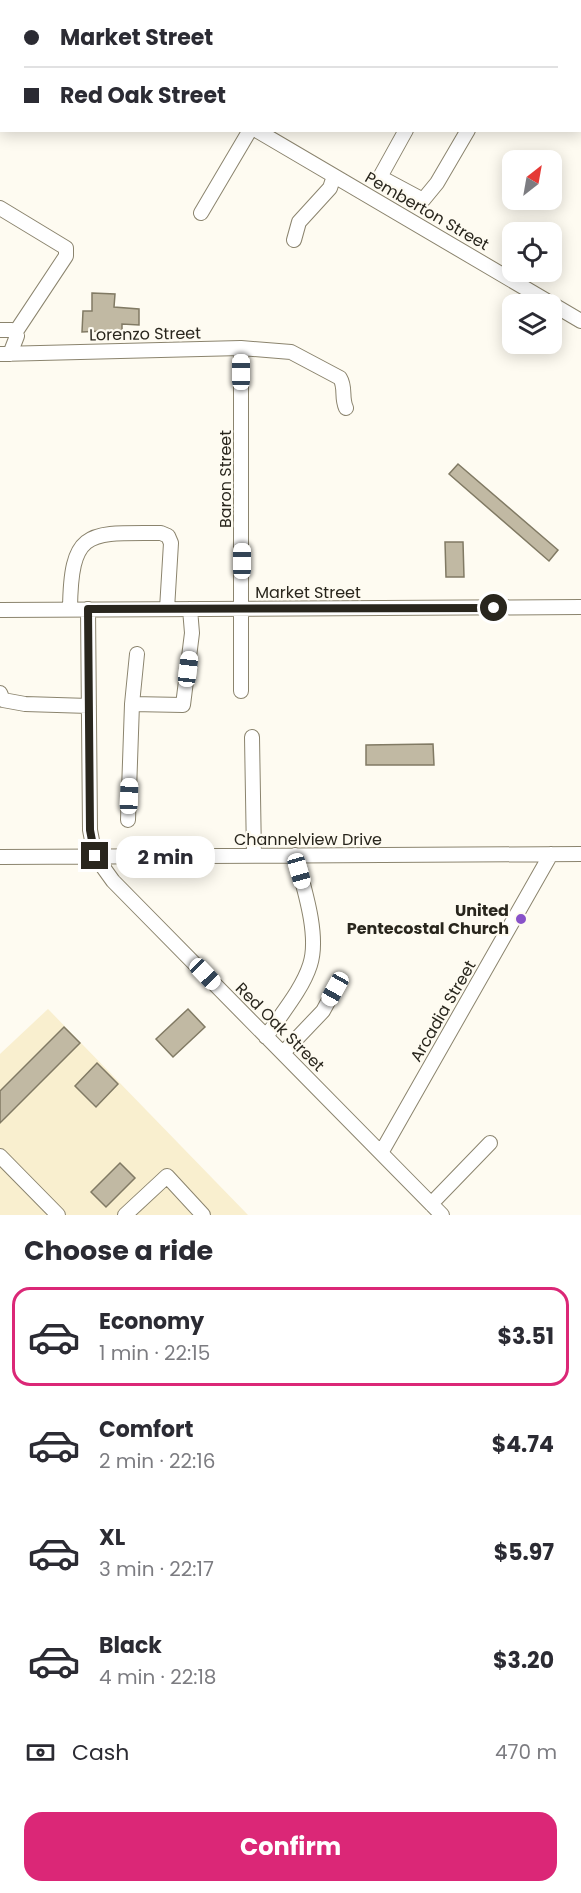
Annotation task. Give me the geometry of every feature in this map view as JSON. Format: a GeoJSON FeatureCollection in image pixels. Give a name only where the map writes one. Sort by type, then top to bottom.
{"type":"FeatureCollection","features":[{"type":"Feature","properties":{"kind":"street"},"geometry":{"type":"LineString","coordinates":[[201,213],[249,132]]}},
{"type":"Feature","properties":{"kind":"street","name":"Pemberton Street"},"geometry":{"type":"LineString","coordinates":[[259,132],[581,321]]}},
{"type":"Feature","properties":{"kind":"street"},"geometry":{"type":"LineString","coordinates":[[405,132],[380,177],[423,200],[437,183],[467,132]]}},
{"type":"Feature","properties":{"kind":"street"},"geometry":{"type":"LineString","coordinates":[[294,240],[299,222],[330,189],[334,176]]}},
{"type":"Feature","properties":{"kind":"street"},"geometry":{"type":"LineString","coordinates":[[0,208],[66,248],[66,256],[15,333],[17,336],[5,354]]}},
{"type":"Feature","properties":{"kind":"street"},"geometry":{"type":"LineString","coordinates":[[0,330],[12,330],[15,333]]}},
{"type":"Feature","properties":{"kind":"street","name":"Lorenzo Street"},"geometry":{"type":"LineString","coordinates":[[5,354],[241,348],[291,352],[340,378],[344,384],[342,399],[346,408]]}},
{"type":"Feature","properties":{"kind":"street","name":"Baron Street"},"geometry":{"type":"LineString","coordinates":[[241,348],[241,691]]}},
{"type":"Feature","properties":{"kind":"street"},"geometry":{"type":"LineString","coordinates":[[70,609],[70,570],[74,558],[80,548],[94,537],[107,533],[161,533],[168,536],[171,543],[167,609]]}},
{"type":"Feature","properties":{"kind":"street","name":"Market Street"},"geometry":{"type":"LineString","coordinates":[[0,610],[581,607]]}},
{"type":"Feature","properties":{"kind":"street","name":"Red Oak Street"},"geometry":{"type":"LineString","coordinates":[[88,609],[90,830],[95,856],[112,881],[442,1215]]}},
{"type":"Feature","properties":{"kind":"street"},"geometry":{"type":"LineString","coordinates":[[132,704],[183,705],[192,633],[190,609]]}},
{"type":"Feature","properties":{"kind":"street"},"geometry":{"type":"LineString","coordinates":[[128,820],[132,704],[137,654]]}},
{"type":"Feature","properties":{"kind":"street"},"geometry":{"type":"LineString","coordinates":[[0,693],[3,700],[25,704],[89,706]]}},
{"type":"Feature","properties":{"kind":"street"},"geometry":{"type":"LineString","coordinates":[[252,737],[254,855]]}},
{"type":"Feature","properties":{"kind":"street","name":"Arcadia Street"},"geometry":{"type":"LineString","coordinates":[[381,1153],[551,854]]}},
{"type":"Feature","properties":{"kind":"street","name":"Channelview Drive"},"geometry":{"type":"LineString","coordinates":[[0,857],[581,854]]}},
{"type":"Feature","properties":{"kind":"street"},"geometry":{"type":"LineString","coordinates":[[266,1037],[311,963],[312,938],[308,902],[295,855]]}},
{"type":"Feature","properties":{"kind":"street"},"geometry":{"type":"LineString","coordinates":[[283,1053],[323,1011],[335,989]]}},
{"type":"Feature","properties":{"kind":"street"},"geometry":{"type":"LineString","coordinates":[[431,1204],[490,1143]]}},
{"type":"Feature","properties":{"kind":"street"},"geometry":{"type":"LineString","coordinates":[[0,1156],[58,1215]]}},
{"type":"Feature","properties":{"kind":"street"},"geometry":{"type":"LineString","coordinates":[[125,1215],[166,1176],[204,1215]]}},
{"type":"Feature","properties":{"kind":"shaded area"},"geometry":{"type":"Polygon","coordinates":[[[48,1009],[248,1215],[0,1215],[0,1054],[48,1009]]]}},
{"type":"Feature","properties":{"kind":"building"},"geometry":{"type":"Polygon","coordinates":[[[92,293],[115,294],[114,307],[139,309],[139,325],[122,324],[122,330],[82,332],[83,311],[92,311],[92,293]]]}},
{"type":"Feature","properties":{"kind":"building"},"geometry":{"type":"Polygon","coordinates":[[[458,464],[558,550],[549,561],[449,474],[458,464]]]}},
{"type":"Feature","properties":{"kind":"building"},"geometry":{"type":"Polygon","coordinates":[[[445,542],[463,542],[464,577],[446,577],[445,542]]]}},
{"type":"Feature","properties":{"kind":"building"},"geometry":{"type":"Polygon","coordinates":[[[433,744],[434,765],[366,765],[366,745],[433,744]]]}},
{"type":"Feature","properties":{"kind":"building"},"geometry":{"type":"Polygon","coordinates":[[[188,1009],[205,1027],[173,1057],[156,1039],[188,1009]]]}},
{"type":"Feature","properties":{"kind":"building"},"geometry":{"type":"Polygon","coordinates":[[[64,1027],[80,1043],[0,1123],[0,1091],[64,1027]]]}},
{"type":"Feature","properties":{"kind":"building"},"geometry":{"type":"Polygon","coordinates":[[[97,1063],[118,1084],[96,1107],[75,1086],[97,1063]]]}},
{"type":"Feature","properties":{"kind":"building"},"geometry":{"type":"Polygon","coordinates":[[[120,1163],[135,1178],[106,1207],[91,1192],[120,1163]]]}},
{"type":"Feature","properties":{"kind":"place","name":"United Pentecostal Church"},"geometry":{"type":"Point","coordinates":[521,919]}},
{"type":"Feature","properties":{"kind":"route"},"geometry":{"type":"LineString","coordinates":[[95,856],[90,830],[88,609],[494,608]]}}]}
